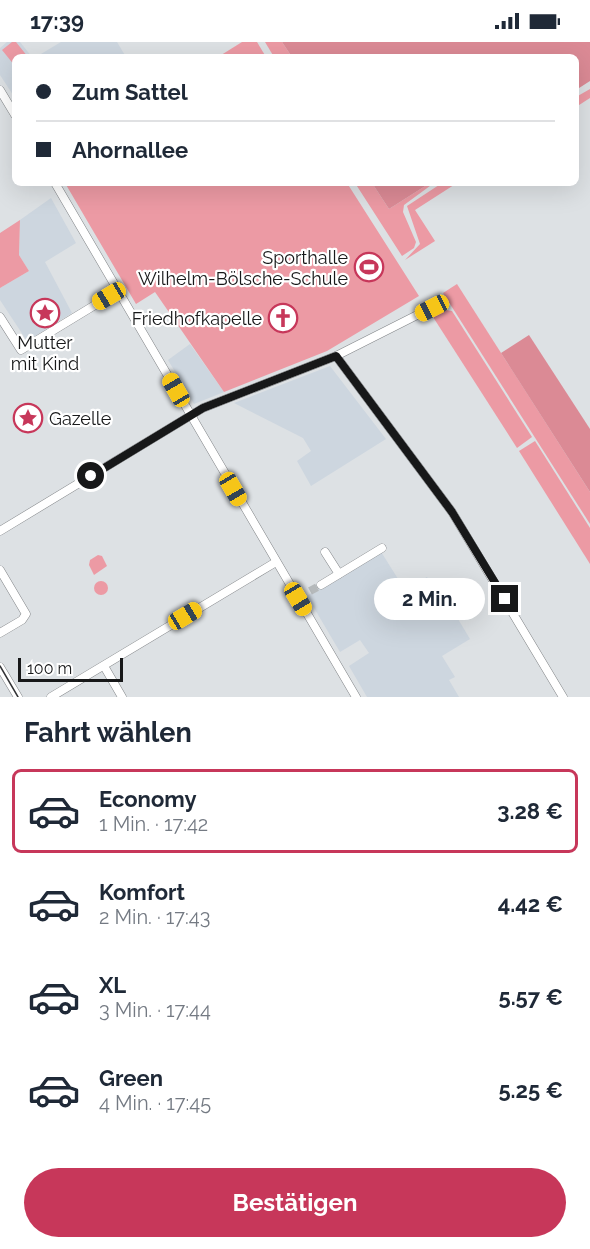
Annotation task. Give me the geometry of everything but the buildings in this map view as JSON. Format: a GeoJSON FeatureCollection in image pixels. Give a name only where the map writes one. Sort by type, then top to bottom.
{"type":"FeatureCollection","features":[{"type":"Feature","properties":{"kind":"street"},"geometry":{"type":"LineString","coordinates":[[0,90],[12,110]]}},
{"type":"Feature","properties":{"kind":"street"},"geometry":{"type":"LineString","coordinates":[[57,186],[356,697]]}},
{"type":"Feature","properties":{"kind":"street"},"geometry":{"type":"LineString","coordinates":[[0,316],[21,351],[118,291]]}},
{"type":"Feature","properties":{"kind":"street"},"geometry":{"type":"LineString","coordinates":[[0,531],[190,416],[336,356],[432,308]]}},
{"type":"Feature","properties":{"kind":"street"},"geometry":{"type":"LineString","coordinates":[[336,356],[452,512],[563,697]]}},
{"type":"Feature","properties":{"kind":"street"},"geometry":{"type":"LineString","coordinates":[[321,585],[382,548]]}},
{"type":"Feature","properties":{"kind":"street"},"geometry":{"type":"LineString","coordinates":[[325,552],[339,574]]}},
{"type":"Feature","properties":{"kind":"street"},"geometry":{"type":"LineString","coordinates":[[51,697],[276,562]]}},
{"type":"Feature","properties":{"kind":"street"},"geometry":{"type":"LineString","coordinates":[[0,570],[26,614],[22,620],[0,633]]}},
{"type":"Feature","properties":{"kind":"street"},"geometry":{"type":"LineString","coordinates":[[104,666],[122,697]]}},
{"type":"Feature","properties":{"kind":"street"},"geometry":{"type":"LineString","coordinates":[[0,667],[18,697]]}},
{"type":"Feature","properties":{"kind":"shaded area"},"geometry":{"type":"Polygon","coordinates":[[[7,42],[20,42],[30,54],[12,54],[12,93],[0,75],[0,48],[7,42]]]}},
{"type":"Feature","properties":{"kind":"shaded area"},"geometry":{"type":"Polygon","coordinates":[[[12,42],[16,42],[26,54],[12,54],[12,62],[2,50],[12,42]]]}},
{"type":"Feature","properties":{"kind":"shaded area"},"geometry":{"type":"Polygon","coordinates":[[[61,42],[117,42],[124,54],[41,54],[61,42]]]}},
{"type":"Feature","properties":{"kind":"shaded area"},"geometry":{"type":"Polygon","coordinates":[[[242,42],[257,42],[264,54],[223,54],[242,42]]]}},
{"type":"Feature","properties":{"kind":"shaded area"},"geometry":{"type":"Polygon","coordinates":[[[265,42],[282,42],[290,54],[272,54],[265,42]]]}},
{"type":"Feature","properties":{"kind":"shaded area"},"geometry":{"type":"Polygon","coordinates":[[[282,42],[590,42],[590,81],[579,88],[579,54],[290,54],[282,42]]]}},
{"type":"Feature","properties":{"kind":"shaded area"},"geometry":{"type":"Polygon","coordinates":[[[590,89],[590,98],[579,105],[579,95],[590,89]]]}},
{"type":"Feature","properties":{"kind":"shaded area"},"geometry":{"type":"Polygon","coordinates":[[[67,186],[349,186],[419,296],[327,351],[224,392],[155,292],[136,304],[67,186]]]}},
{"type":"Feature","properties":{"kind":"shaded area"},"geometry":{"type":"Polygon","coordinates":[[[357,186],[374,186],[389,209],[425,186],[430,186],[404,205],[403,212],[416,242],[414,248],[402,256],[357,186]]]}},
{"type":"Feature","properties":{"kind":"shaded area"},"geometry":{"type":"Polygon","coordinates":[[[374,186],[425,186],[389,209],[374,186]]]}},
{"type":"Feature","properties":{"kind":"shaded area"},"geometry":{"type":"Polygon","coordinates":[[[437,186],[452,186],[415,210],[435,241],[405,260],[420,244],[407,206],[437,186]]]}},
{"type":"Feature","properties":{"kind":"shaded area"},"geometry":{"type":"Polygon","coordinates":[[[51,198],[76,243],[45,262],[72,313],[27,341],[0,300],[0,288],[29,271],[19,255],[20,220],[51,198]]]}},
{"type":"Feature","properties":{"kind":"shaded area"},"geometry":{"type":"Polygon","coordinates":[[[20,220],[19,255],[29,271],[0,288],[0,233],[20,220]]]}},
{"type":"Feature","properties":{"kind":"shaded area"},"geometry":{"type":"Polygon","coordinates":[[[457,284],[590,492],[590,524],[443,293],[457,284]]]}},
{"type":"Feature","properties":{"kind":"shaded area"},"geometry":{"type":"Polygon","coordinates":[[[446,310],[452,311],[532,437],[517,448],[433,317],[446,310]]]}},
{"type":"Feature","properties":{"kind":"shaded area"},"geometry":{"type":"Polygon","coordinates":[[[529,335],[590,429],[590,492],[501,353],[529,335]]]}},
{"type":"Feature","properties":{"kind":"shaded area"},"geometry":{"type":"Polygon","coordinates":[[[190,344],[224,392],[194,404],[168,360],[190,344]]]}},
{"type":"Feature","properties":{"kind":"shaded area"},"geometry":{"type":"Polygon","coordinates":[[[330,366],[386,439],[311,486],[297,461],[311,451],[303,438],[234,403],[330,366]]]}},
{"type":"Feature","properties":{"kind":"shaded area"},"geometry":{"type":"Polygon","coordinates":[[[535,441],[590,528],[590,564],[519,451],[535,441]]]}},
{"type":"Feature","properties":{"kind":"shaded area"},"geometry":{"type":"Polygon","coordinates":[[[378,547],[405,590],[427,577],[444,606],[449,604],[470,639],[442,656],[455,677],[449,680],[459,697],[367,697],[349,666],[369,653],[360,640],[340,652],[307,596],[378,547]]]}},
{"type":"Feature","properties":{"kind":"shaded area"},"geometry":{"type":"Polygon","coordinates":[[[98,555],[102,556],[107,566],[94,575],[89,565],[90,560],[98,555]]]}},
{"type":"Feature","properties":{"kind":"shaded area"},"geometry":{"type":"Polygon","coordinates":[[[98,581],[104,581],[108,588],[104,595],[98,595],[94,591],[94,585],[98,581]]]}},
{"type":"Feature","properties":{"kind":"tunnel"},"geometry":{"type":"LineString","coordinates":[[310,591],[321,585]]}},
{"type":"Feature","properties":{"kind":"tram line"},"geometry":{"type":"LineString","coordinates":[[0,666],[18,697]]}},
{"type":"Feature","properties":{"kind":"place","name":"Sporthalle Wilhelm-Bölsche-Schule"},"geometry":{"type":"Point","coordinates":[369,267]}},
{"type":"Feature","properties":{"kind":"place","name":"Mutter mit Kind"},"geometry":{"type":"Point","coordinates":[45,313]}},
{"type":"Feature","properties":{"kind":"place","name":"Friedhofkapelle"},"geometry":{"type":"Point","coordinates":[283,318]}},
{"type":"Feature","properties":{"kind":"place","name":"Gazelle"},"geometry":{"type":"Point","coordinates":[28,418]}},
{"type":"Feature","properties":{"kind":"route"},"geometry":{"type":"LineString","coordinates":[[91,476],[203,408],[336,356],[452,512],[505,599]]}}]}
